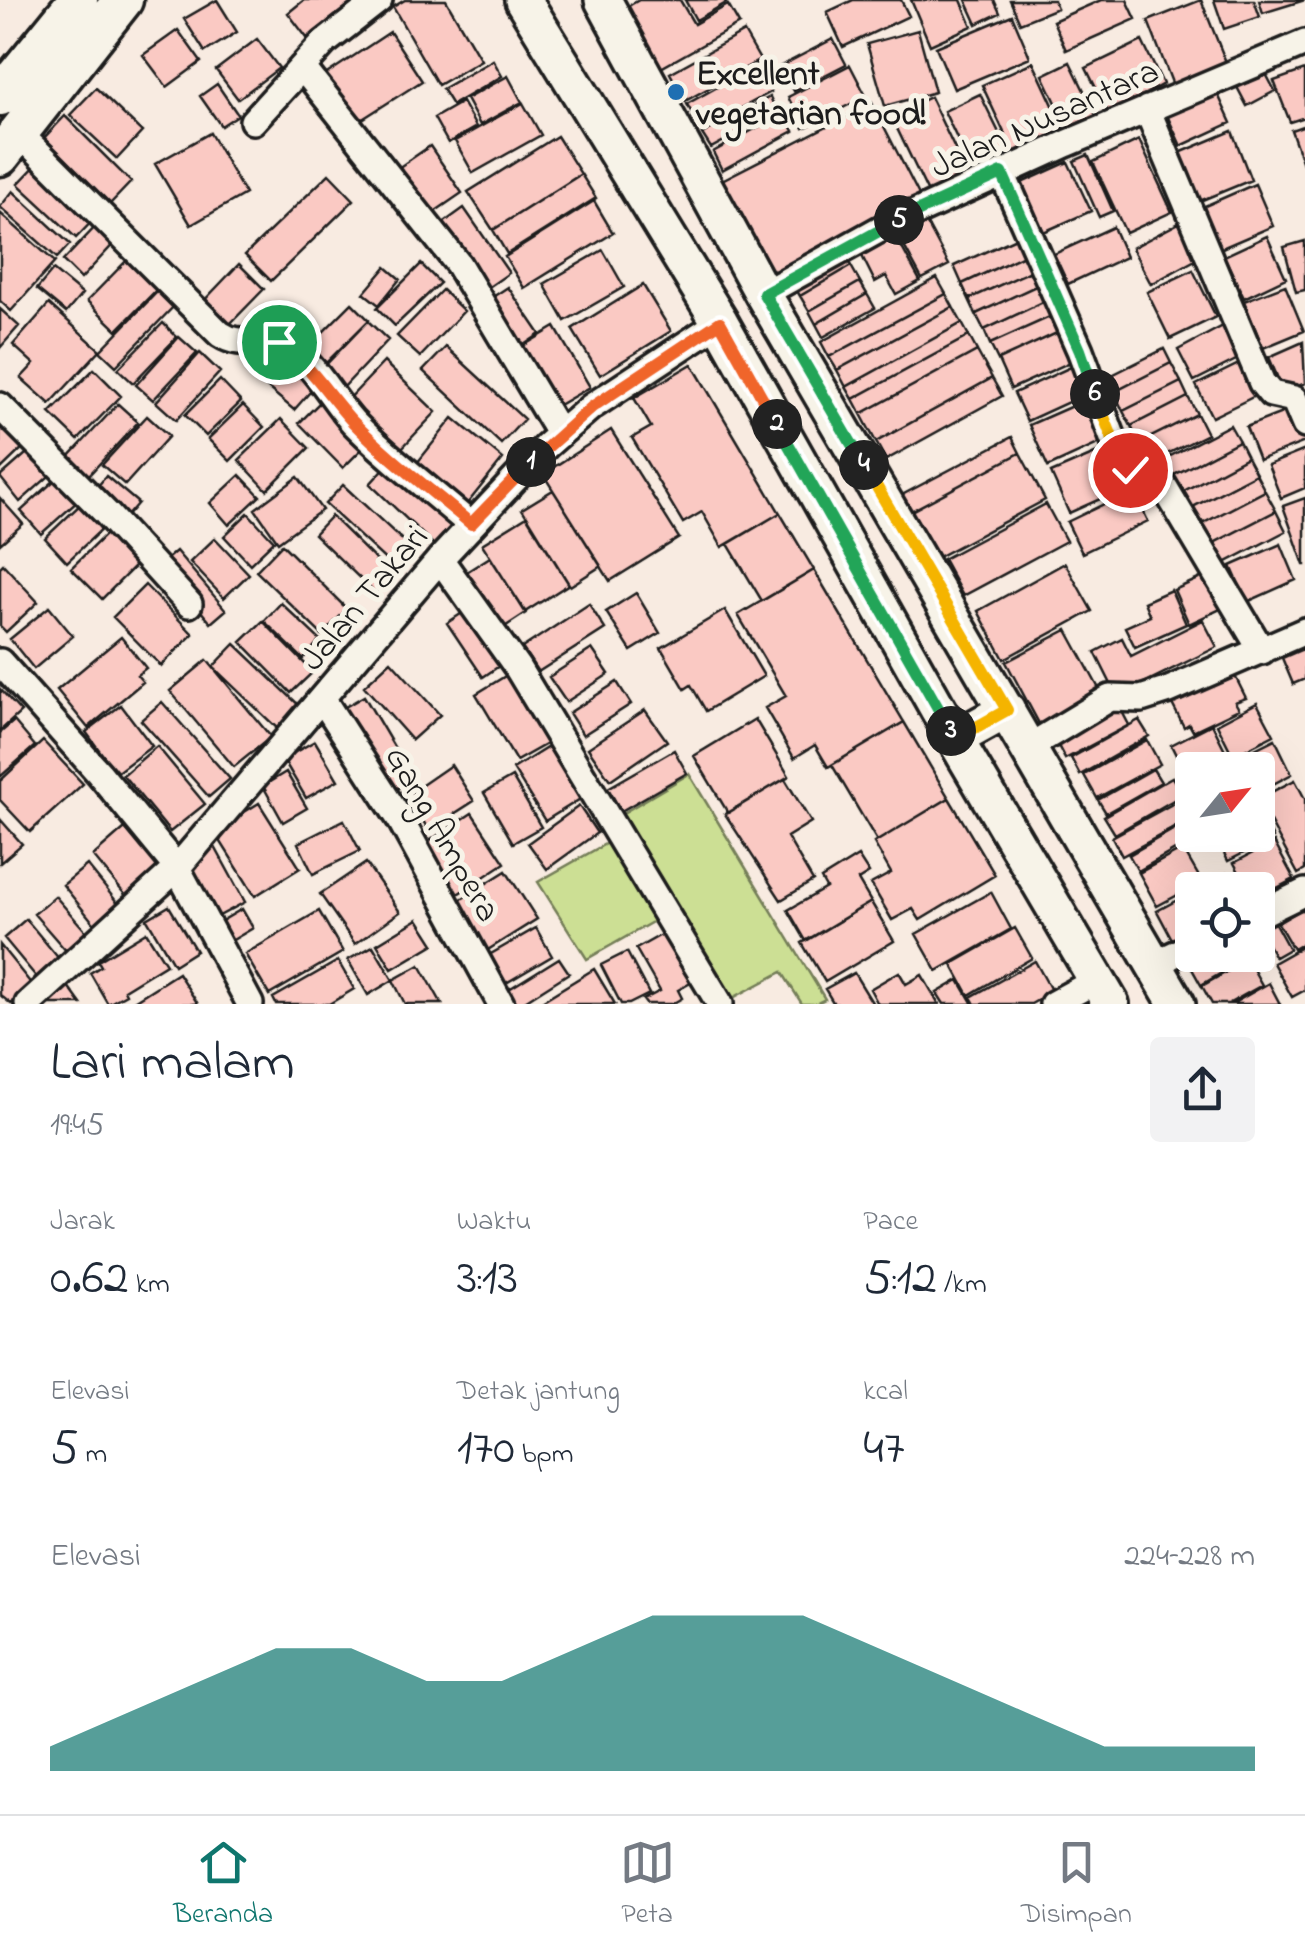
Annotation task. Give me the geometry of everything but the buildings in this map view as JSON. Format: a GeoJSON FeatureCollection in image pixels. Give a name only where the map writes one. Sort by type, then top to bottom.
{"type":"FeatureCollection","features":[{"type":"Feature","properties":{"kind":"main road"},"geometry":{"type":"LineString","coordinates":[[0,96],[78,0]]}},
{"type":"Feature","properties":{"kind":"main road"},"geometry":{"type":"LineString","coordinates":[[9,144],[123,0]]}},
{"type":"Feature","properties":{"kind":"street"},"geometry":{"type":"LineString","coordinates":[[253,122],[324,43],[379,0]]}},
{"type":"Feature","properties":{"kind":"street"},"geometry":{"type":"LineString","coordinates":[[523,0],[720,322],[955,739],[1104,992],[1053,1004]]}},
{"type":"Feature","properties":{"kind":"street"},"geometry":{"type":"LineString","coordinates":[[603,0],[764,294],[1177,1004]]}},
{"type":"Feature","properties":{"kind":"street","name":"Jalan Nusantara"},"geometry":{"type":"LineString","coordinates":[[764,294],[882,228],[1305,43]]}},
{"type":"Feature","properties":{"kind":"street"},"geometry":{"type":"LineString","coordinates":[[302,67],[458,264],[559,433]]}},
{"type":"Feature","properties":{"kind":"street"},"geometry":{"type":"LineString","coordinates":[[1147,110],[1262,383],[1271,394],[1294,400],[1305,425]]}},
{"type":"Feature","properties":{"kind":"street"},"geometry":{"type":"LineString","coordinates":[[9,144],[220,334],[231,342],[264,338],[292,351],[354,423],[471,524]]}},
{"type":"Feature","properties":{"kind":"street"},"geometry":{"type":"LineString","coordinates":[[1002,173],[1080,350],[1121,460],[1130,470],[1162,483],[1262,650]]}},
{"type":"Feature","properties":{"kind":"street","name":"Jalan Takari"},"geometry":{"type":"LineString","coordinates":[[28,1004],[177,868],[440,559],[559,433],[720,322]]}},
{"type":"Feature","properties":{"kind":"street"},"geometry":{"type":"LineString","coordinates":[[0,406],[189,604]]}},
{"type":"Feature","properties":{"kind":"street"},"geometry":{"type":"LineString","coordinates":[[440,559],[516,667],[720,1004]]}},
{"type":"Feature","properties":{"kind":"street"},"geometry":{"type":"LineString","coordinates":[[1029,747],[1110,698],[1142,699],[1155,695],[1305,631]]}},
{"type":"Feature","properties":{"kind":"street"},"geometry":{"type":"LineString","coordinates":[[0,662],[177,868],[250,1004]]}},
{"type":"Feature","properties":{"kind":"street","name":"Gang Ampera"},"geometry":{"type":"LineString","coordinates":[[323,700],[400,821],[501,1004]]}},
{"type":"Feature","properties":{"kind":"street"},"geometry":{"type":"LineString","coordinates":[[955,739],[1007,710]]}},
{"type":"Feature","properties":{"kind":"street"},"geometry":{"type":"LineString","coordinates":[[1275,907],[1305,892]]}},
{"type":"Feature","properties":{"kind":"street"},"geometry":{"type":"LineString","coordinates":[[1154,964],[1175,954]]}},
{"type":"Feature","properties":{"kind":"green space"},"geometry":{"type":"Polygon","coordinates":[[[689,774],[825,999],[802,1004],[782,972],[725,1002],[618,816],[689,774]]]}},
{"type":"Feature","properties":{"kind":"green space"},"geometry":{"type":"Polygon","coordinates":[[[614,839],[661,917],[587,959],[538,882],[614,839]]]}},
{"type":"Feature","properties":{"kind":"place","name":"Excellent vegetarian food!"},"geometry":{"type":"Point","coordinates":[676,92]}},
{"type":"Feature","properties":{"kind":"route"},"geometry":{"type":"LineString","coordinates":[[279,342],[310,368],[375,443],[471,524],[559,433],[720,322],[955,739],[1007,710],[764,294],[882,228],[1002,173],[1080,350],[1121,460],[1130,470]]}}]}
